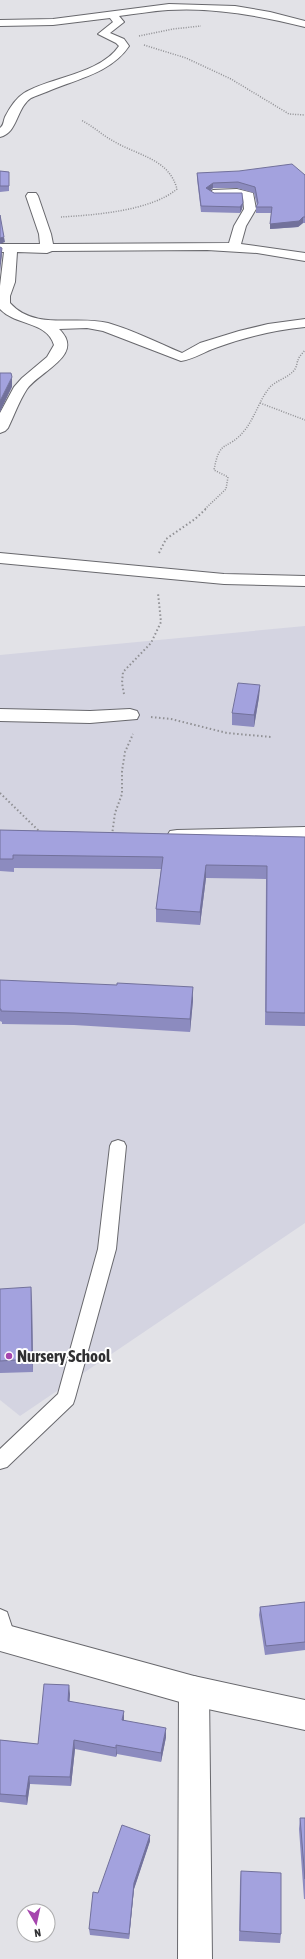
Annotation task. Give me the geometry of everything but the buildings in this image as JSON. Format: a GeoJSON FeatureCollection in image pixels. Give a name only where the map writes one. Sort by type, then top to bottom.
{"type":"FeatureCollection","features":[{"type":"Feature","properties":{"kind":"street"},"geometry":{"type":"LineString","coordinates":[[0,23],[53,22],[169,7],[226,8],[265,14],[305,24]]}},
{"type":"Feature","properties":{"kind":"street"},"geometry":{"type":"LineString","coordinates":[[0,134],[8,127],[10,119],[16,108],[27,96],[108,63],[120,52],[124,46],[120,41],[103,34],[119,22],[112,14]]}},
{"type":"Feature","properties":{"kind":"street"},"geometry":{"type":"LineString","coordinates":[[214,194],[246,193],[249,196],[250,209],[240,226],[234,247]]}},
{"type":"Feature","properties":{"kind":"street"},"geometry":{"type":"LineString","coordinates":[[32,196],[47,249]]}},
{"type":"Feature","properties":{"kind":"street"},"geometry":{"type":"LineString","coordinates":[[0,428],[22,386],[52,361],[61,345],[60,339],[51,328],[15,316],[2,304],[8,282],[6,249],[165,245],[234,247],[305,257]]}},
{"type":"Feature","properties":{"kind":"street"},"geometry":{"type":"LineString","coordinates":[[44,325],[87,324],[106,327],[181,357],[188,357],[207,345],[261,329],[305,323]]}},
{"type":"Feature","properties":{"kind":"street"},"geometry":{"type":"LineString","coordinates":[[0,558],[71,563],[155,574],[224,579],[305,581]]}},
{"type":"Feature","properties":{"kind":"street"},"geometry":{"type":"LineString","coordinates":[[0,715],[90,717],[130,715]]}},
{"type":"Feature","properties":{"kind":"street"},"geometry":{"type":"LineString","coordinates":[[159,836],[305,833]]}},
{"type":"Feature","properties":{"kind":"street"},"geometry":{"type":"LineString","coordinates":[[2,1631],[194,1691],[305,1715]]}},
{"type":"Feature","properties":{"kind":"street"},"geometry":{"type":"LineString","coordinates":[[194,1691],[195,1959]]}},
{"type":"Feature","properties":{"kind":"lane"},"geometry":{"type":"LineString","coordinates":[[0,1461],[66,1398],[108,1249],[118,1146]]}},
{"type":"Feature","properties":{"kind":"path"},"geometry":{"type":"LineString","coordinates":[[136,38],[173,29],[202,26]]}},
{"type":"Feature","properties":{"kind":"path"},"geometry":{"type":"LineString","coordinates":[[143,45],[186,58],[231,79],[289,114],[305,115]]}},
{"type":"Feature","properties":{"kind":"path"},"geometry":{"type":"LineString","coordinates":[[39,217],[73,216],[128,208],[160,200],[169,196],[177,189],[175,178],[166,168],[153,159],[115,143],[92,125],[81,120]]}},
{"type":"Feature","properties":{"kind":"path"},"geometry":{"type":"LineString","coordinates":[[112,837],[115,813],[122,794],[122,771],[125,752],[133,734],[122,683],[123,672],[151,643],[161,622],[155,574],[157,556],[166,539],[195,519],[226,489],[228,477],[214,470],[217,453],[224,445],[234,441],[244,431],[271,386],[295,369],[298,359],[305,350]]}},
{"type":"Feature","properties":{"kind":"path"},"geometry":{"type":"LineString","coordinates":[[260,403],[280,412],[305,420]]}},
{"type":"Feature","properties":{"kind":"path"},"geometry":{"type":"LineString","coordinates":[[130,715],[171,719],[227,733],[271,737]]}},
{"type":"Feature","properties":{"kind":"path"},"geometry":{"type":"LineString","coordinates":[[0,793],[45,836]]}},
{"type":"Feature","properties":{"kind":"shaded area"},"geometry":{"type":"Polygon","coordinates":[[[305,626],[305,1223],[20,1416],[0,1400],[0,655],[305,626]]]}},
{"type":"Feature","properties":{"kind":"place","name":"Nursery School"},"geometry":{"type":"Point","coordinates":[9,1356]}}]}
